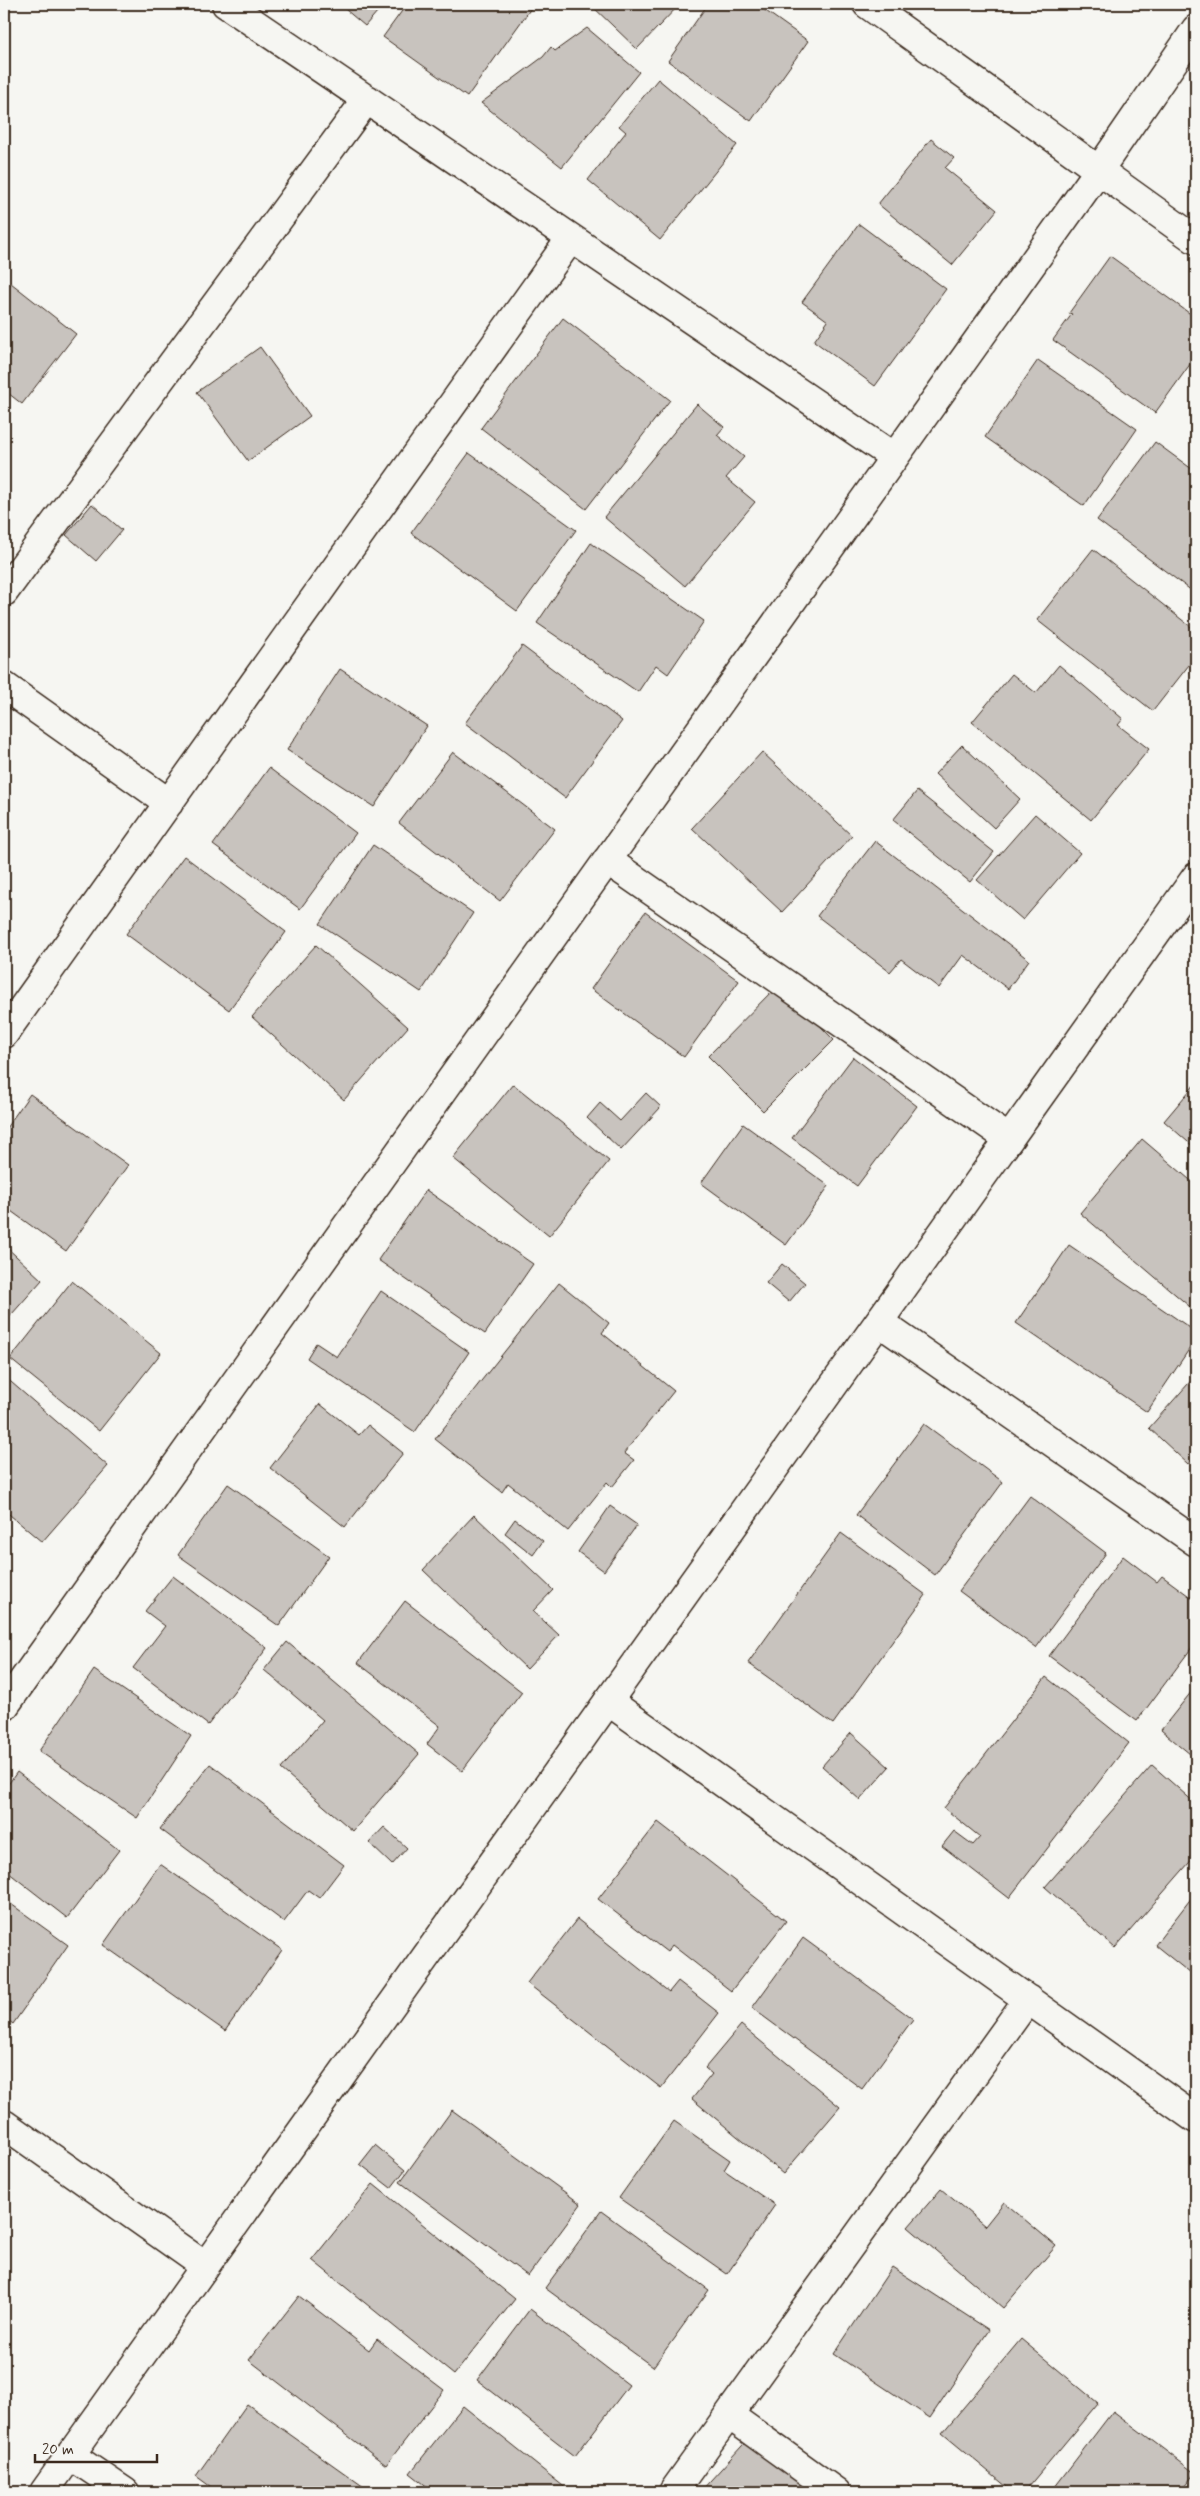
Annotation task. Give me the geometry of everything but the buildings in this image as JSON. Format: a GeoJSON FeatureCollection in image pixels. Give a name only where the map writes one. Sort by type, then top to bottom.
{"type":"FeatureCollection","features":[{"type":"Feature","properties":{"kind":"street"},"geometry":{"type":"LineString","coordinates":[[226,4],[894,457]]}},
{"type":"Feature","properties":{"kind":"street"},"geometry":{"type":"LineString","coordinates":[[867,4],[1196,240]]}},
{"type":"Feature","properties":{"kind":"street"},"geometry":{"type":"LineString","coordinates":[[4,1707],[1099,170],[1196,29]]}},
{"type":"Feature","properties":{"kind":"street"},"geometry":{"type":"LineString","coordinates":[[4,592],[367,99]]}},
{"type":"Feature","properties":{"kind":"street"},"geometry":{"type":"LineString","coordinates":[[4,1034],[571,238]]}},
{"type":"Feature","properties":{"kind":"street"},"geometry":{"type":"LineString","coordinates":[[4,686],[169,803]]}},
{"type":"Feature","properties":{"kind":"street"},"geometry":{"type":"LineString","coordinates":[[607,860],[1009,1139]]}},
{"type":"Feature","properties":{"kind":"street"},"geometry":{"type":"LineString","coordinates":[[44,2492],[1196,876]]}},
{"type":"Feature","properties":{"kind":"street"},"geometry":{"type":"LineString","coordinates":[[879,1322],[1196,1542]]}},
{"type":"Feature","properties":{"kind":"street"},"geometry":{"type":"LineString","coordinates":[[608,1701],[1196,2119]]}},
{"type":"Feature","properties":{"kind":"street"},"geometry":{"type":"LineString","coordinates":[[673,2492],[1028,1999]]}},
{"type":"Feature","properties":{"kind":"street"},"geometry":{"type":"LineString","coordinates":[[4,2124],[205,2266]]}},
{"type":"Feature","properties":{"kind":"street"},"geometry":{"type":"LineString","coordinates":[[728,2415],[836,2492]]}},
{"type":"Feature","properties":{"kind":"street"},"geometry":{"type":"LineString","coordinates":[[70,2456],[124,2492]]}}]}
